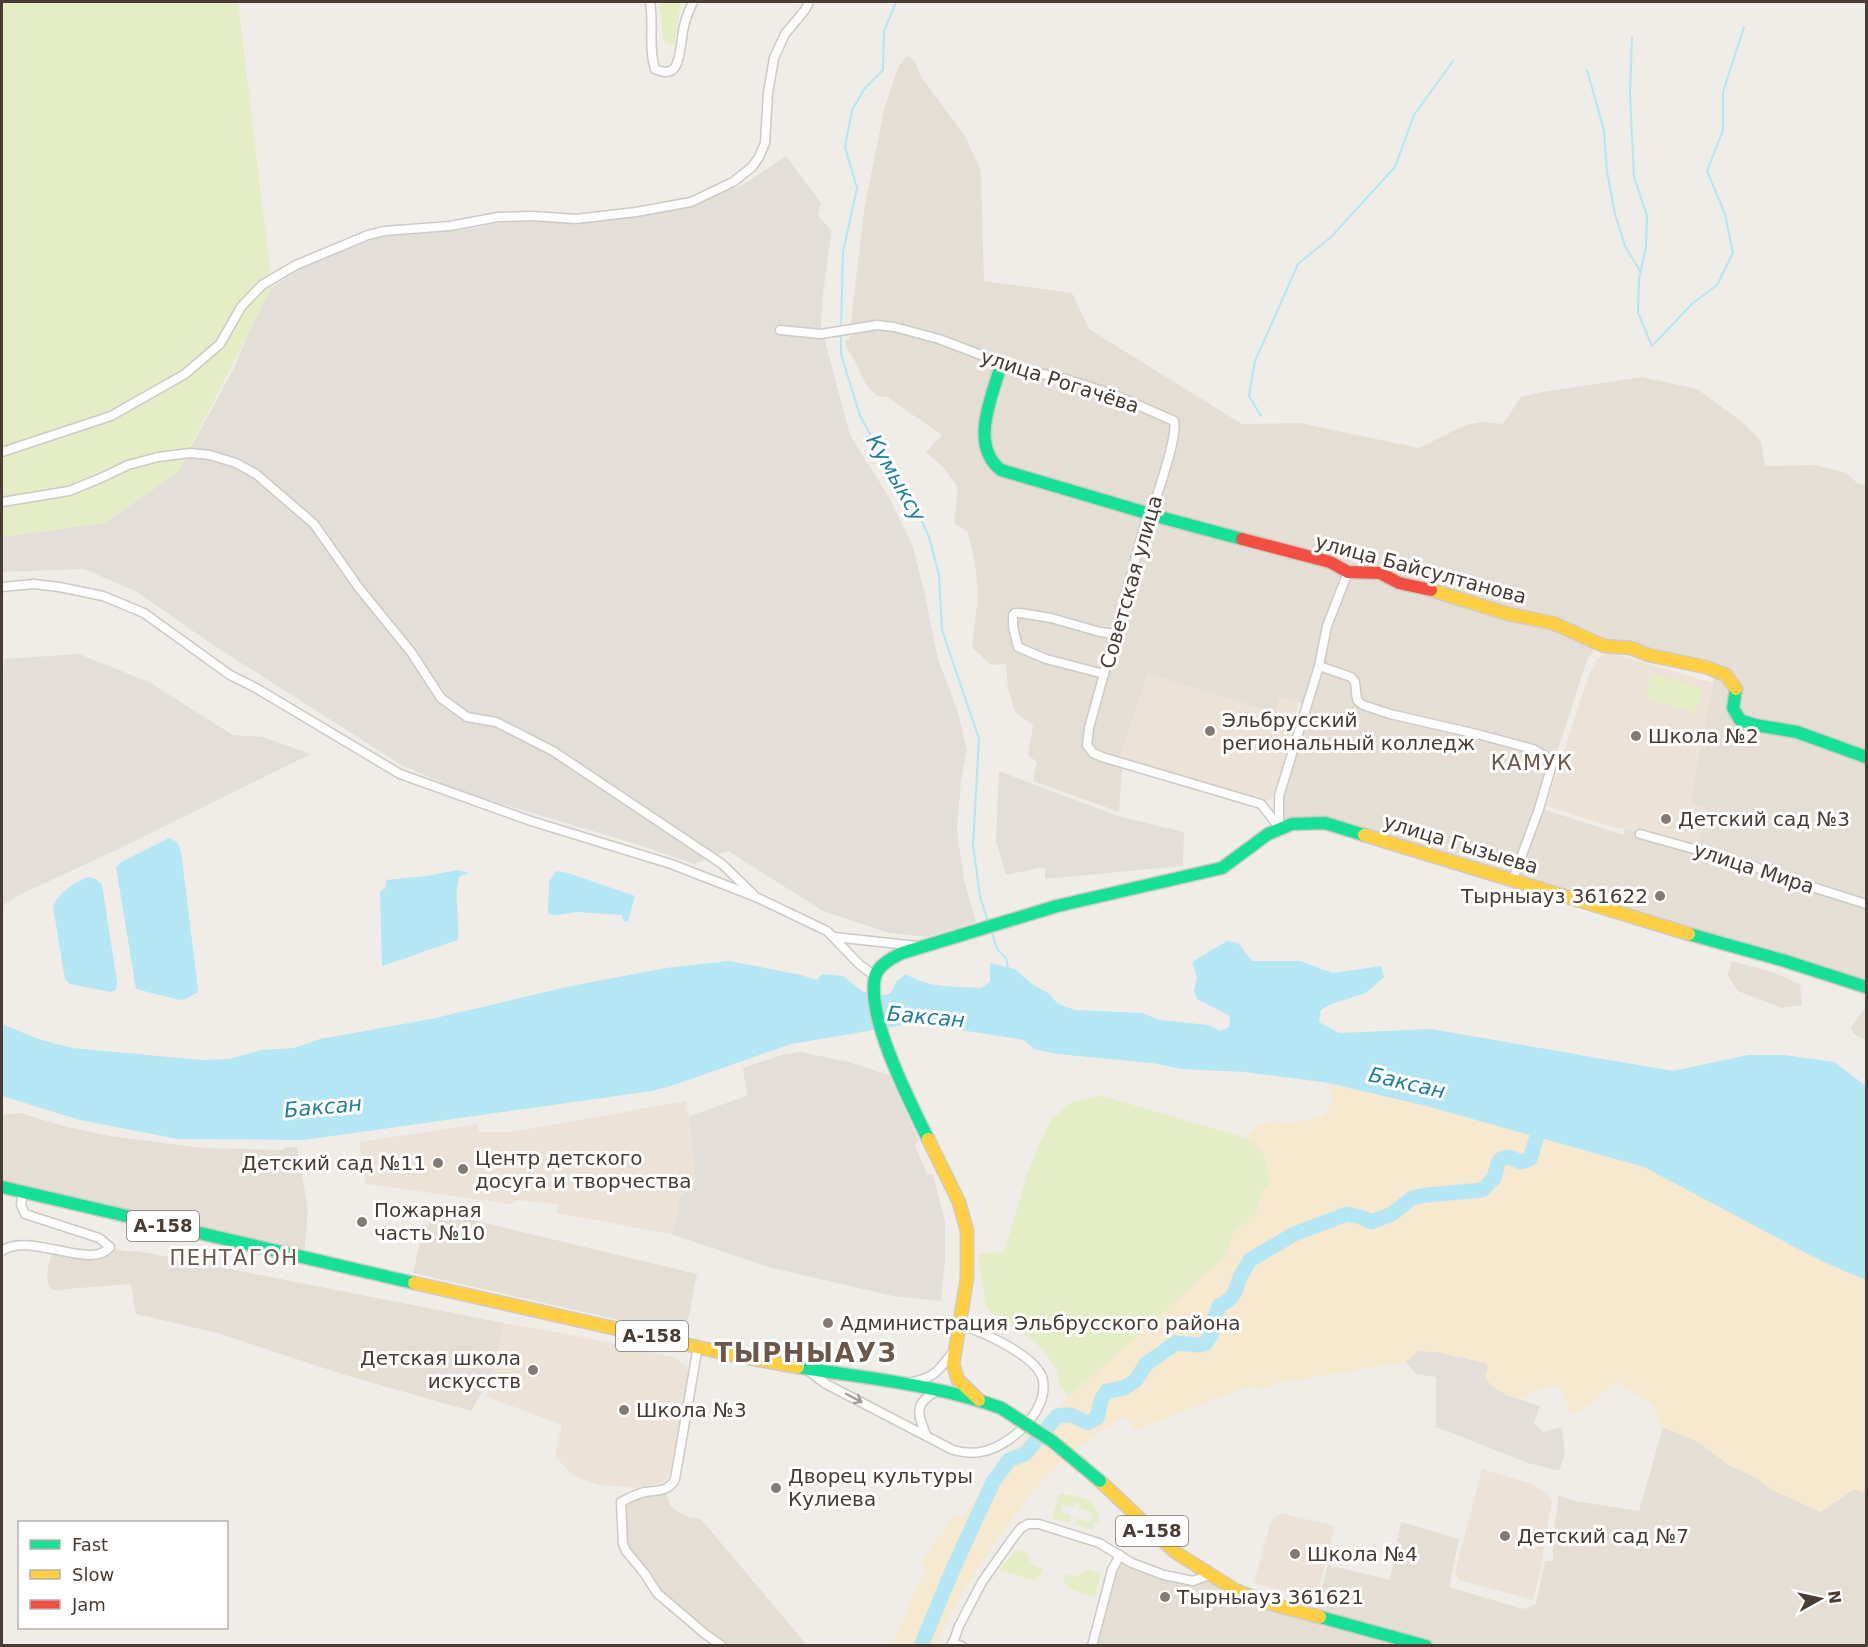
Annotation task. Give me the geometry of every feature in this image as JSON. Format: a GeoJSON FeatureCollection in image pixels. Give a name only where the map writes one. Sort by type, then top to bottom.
{"type":"FeatureCollection","features":[{"type":"Feature","properties":{"kind":"street"},"geometry":{"type":"LineString","coordinates":[[650,2],[653,17],[651,58],[655,69],[662,72],[672,70],[677,64],[682,37],[693,2]]}},
{"type":"Feature","properties":{"kind":"street"},"geometry":{"type":"LineString","coordinates":[[2,452],[111,416],[184,374],[220,344],[241,307],[262,285],[296,265],[368,235],[498,217],[533,216],[576,219],[636,212],[691,202],[733,182],[752,166],[765,144],[768,93],[774,58],[785,34],[809,2]]}},
{"type":"Feature","properties":{"kind":"street","name":"улица Рогачёва"},"geometry":{"type":"LineString","coordinates":[[780,330],[821,334],[877,325],[894,327],[939,339],[989,358],[1001,365],[1066,379],[1114,395],[1169,419]]}},
{"type":"Feature","properties":{"kind":"street","name":"улица Байсултанова"},"geometry":{"type":"LineString","coordinates":[[1001,365],[990,408],[985,445],[988,456],[1001,470],[1148,513],[1330,562],[1348,572],[1380,573],[1399,583],[1429,589],[1508,614],[1553,623],[1604,646],[1631,648],[1648,655],[1706,667],[1726,675],[1731,680],[1736,688],[1733,708],[1740,720],[1755,725],[1797,732],[1866,757]]}},
{"type":"Feature","properties":{"kind":"street","name":"Советская улица"},"geometry":{"type":"LineString","coordinates":[[1169,419],[1175,424],[1173,439],[1154,505],[1148,513],[1089,728],[1087,739],[1089,748],[1093,753],[1102,756],[1261,804],[1279,827]]}},
{"type":"Feature","properties":{"kind":"street"},"geometry":{"type":"LineString","coordinates":[[2,502],[69,490],[128,465],[158,457],[190,453],[210,455],[236,463],[256,474],[314,524],[359,588],[411,652],[441,698],[467,717],[496,722],[553,752],[722,864],[756,897]]}},
{"type":"Feature","properties":{"kind":"street"},"geometry":{"type":"LineString","coordinates":[[874,981],[890,960],[920,946],[1057,906],[1222,868],[1279,827],[1279,796],[1319,666],[1327,626],[1348,572]]}},
{"type":"Feature","properties":{"kind":"street"},"geometry":{"type":"LineString","coordinates":[[2,587],[34,584],[59,587],[103,596],[144,612],[230,675],[256,688],[400,774],[531,821],[671,864],[756,897],[811,922],[834,937],[874,981],[882,1032],[963,1212],[968,1257],[953,1364],[956,1377],[979,1400]]}},
{"type":"Feature","properties":{"kind":"street"},"geometry":{"type":"LineString","coordinates":[[1104,674],[1046,659],[1018,647],[1013,627],[1013,615],[1020,613],[1051,618],[1100,632],[1116,634]]}},
{"type":"Feature","properties":{"kind":"street"},"geometry":{"type":"LineString","coordinates":[[1319,666],[1351,677],[1355,682],[1357,700],[1363,705],[1533,749],[1553,761],[1539,808],[1513,879]]}},
{"type":"Feature","properties":{"kind":"street","name":"улица Гызыева"},"geometry":{"type":"LineString","coordinates":[[1279,827],[1302,822],[1325,823],[1866,987]]}},
{"type":"Feature","properties":{"kind":"street","name":"улица Мира"},"geometry":{"type":"LineString","coordinates":[[1640,834],[1702,849],[1866,904]]}},
{"type":"Feature","properties":{"kind":"street"},"geometry":{"type":"LineString","coordinates":[[834,937],[920,946]]}},
{"type":"Feature","properties":{"kind":"street","name":"А-158"},"geometry":{"type":"LineString","coordinates":[[2,1187],[172,1228],[698,1346],[979,1400],[1001,1408],[1052,1441],[1100,1481],[1170,1548],[1235,1590],[1257,1599],[1426,1646]]}},
{"type":"Feature","properties":{"kind":"street"},"geometry":{"type":"LineString","coordinates":[[2,1251],[5,1248],[28,1246],[102,1254],[110,1247],[99,1238],[25,1214],[21,1205],[23,1192]]}},
{"type":"Feature","properties":{"kind":"street"},"geometry":{"type":"LineString","coordinates":[[804,1368],[826,1384],[959,1452],[988,1451],[1005,1442],[1026,1424],[1041,1397],[1043,1380],[1030,1361],[984,1334],[960,1325]]}},
{"type":"Feature","properties":{"kind":"street"},"geometry":{"type":"LineString","coordinates":[[698,1346],[675,1479],[672,1486],[664,1490],[645,1492],[621,1502],[622,1544],[657,1593],[722,1646]]}},
{"type":"Feature","properties":{"kind":"street"},"geometry":{"type":"LineString","coordinates":[[900,1384],[933,1376],[954,1351]]}},
{"type":"Feature","properties":{"kind":"street"},"geometry":{"type":"LineString","coordinates":[[926,1435],[919,1417],[920,1406],[927,1396],[937,1391]]}},
{"type":"Feature","properties":{"kind":"street"},"geometry":{"type":"LineString","coordinates":[[955,1645],[982,1582],[1013,1538],[1021,1528],[1028,1524],[1040,1524],[1099,1544],[1141,1567],[1178,1578],[1193,1581],[1209,1575]]}},
{"type":"Feature","properties":{"kind":"street"},"geometry":{"type":"LineString","coordinates":[[1092,1646],[1112,1570],[1120,1555]]}},
{"type":"Feature","properties":{"kind":"shaded area"},"geometry":{"type":"Polygon","coordinates":[[[907,56],[914,60],[922,78],[965,136],[981,171],[984,281],[1072,293],[1089,329],[1242,424],[1300,423],[1419,448],[1465,425],[1482,422],[1503,424],[1521,397],[1642,377],[1697,389],[1741,421],[1761,441],[1765,466],[1815,465],[1847,473],[1857,483],[1866,486],[1866,987],[1325,823],[1279,827],[1279,796],[1307,705],[1281,697],[1275,713],[1148,674],[1120,757],[1122,770],[1119,812],[1033,781],[1037,762],[1028,755],[1033,725],[1015,712],[1008,689],[1006,664],[991,665],[972,647],[978,597],[975,563],[968,532],[954,523],[958,488],[944,468],[926,452],[942,435],[887,397],[877,396],[865,383],[845,341],[849,340],[864,210],[884,110],[898,67],[907,56]],[[1592,642],[1593,652],[1587,660],[1539,808],[1624,835],[1624,829],[1642,831],[1690,802],[1715,671],[1592,642]]]}},
{"type":"Feature","properties":{"kind":"shaded area"},"geometry":{"type":"Polygon","coordinates":[[[786,156],[821,203],[818,216],[832,230],[821,326],[850,435],[886,492],[912,544],[938,659],[958,712],[967,750],[961,781],[957,829],[964,880],[976,922],[926,937],[889,933],[823,911],[728,851],[694,864],[633,843],[469,794],[403,766],[213,645],[137,592],[84,569],[2,572],[2,537],[104,523],[177,473],[234,368],[259,307],[272,287],[313,261],[377,237],[463,230],[510,221],[610,220],[693,204],[741,186],[786,156]]]}},
{"type":"Feature","properties":{"kind":"shaded area","name":"Школа №2"},"geometry":{"type":"Polygon","coordinates":[[[1611,653],[1713,683],[1690,802],[1708,809],[1697,846],[1642,831],[1616,828],[1546,806],[1588,677],[1598,658],[1611,653]]]}},
{"type":"Feature","properties":{"kind":"shaded area"},"geometry":{"type":"Polygon","coordinates":[[[79,654],[149,682],[233,735],[263,737],[311,754],[19,895],[2,906],[4,659],[79,654]]]}},
{"type":"Feature","properties":{"kind":"shaded area","name":"Эльбрусский региональный колледж"},"geometry":{"type":"Polygon","coordinates":[[[1148,674],[1275,713],[1280,697],[1299,702],[1277,790],[1270,800],[1264,801],[1120,757],[1148,674]]]}},
{"type":"Feature","properties":{"kind":"shaded area"},"geometry":{"type":"Polygon","coordinates":[[[999,771],[1118,816],[1184,832],[1183,866],[1045,879],[1045,867],[1006,875],[996,841],[999,771]]]}},
{"type":"Feature","properties":{"kind":"shaded area"},"geometry":{"type":"Polygon","coordinates":[[[1732,961],[1772,972],[1800,984],[1802,1005],[1781,1008],[1738,991],[1727,975],[1732,961]]]}},
{"type":"Feature","properties":{"kind":"shaded area"},"geometry":{"type":"Polygon","coordinates":[[[1866,1007],[1866,1040],[1854,1034],[1851,1027],[1866,1007]]]}},
{"type":"Feature","properties":{"kind":"shaded area"},"geometry":{"type":"Polygon","coordinates":[[[800,1052],[849,1062],[889,1075],[919,1141],[915,1145],[927,1174],[933,1175],[945,1221],[945,1261],[941,1301],[893,1296],[768,1267],[671,1234],[676,1222],[679,1198],[695,1179],[689,1116],[747,1096],[743,1068],[782,1055],[800,1052]]]}},
{"type":"Feature","properties":{"kind":"shaded area"},"geometry":{"type":"Polygon","coordinates":[[[686,1101],[695,1179],[679,1198],[676,1222],[671,1234],[556,1213],[558,1204],[516,1200],[511,1204],[366,1184],[359,1142],[478,1124],[479,1132],[511,1132],[686,1101]]]}},
{"type":"Feature","properties":{"kind":"shaded area"},"geometry":{"type":"Polygon","coordinates":[[[21,1113],[63,1126],[110,1136],[203,1148],[283,1150],[286,1147],[297,1147],[308,1209],[304,1257],[2,1187],[2,1115],[21,1113]]]}},
{"type":"Feature","properties":{"kind":"shaded area"},"geometry":{"type":"Polygon","coordinates":[[[431,1210],[697,1274],[685,1335],[413,1273],[424,1225],[429,1225],[431,1210]]]}},
{"type":"Feature","properties":{"kind":"shaded area"},"geometry":{"type":"Polygon","coordinates":[[[110,1247],[504,1323],[489,1380],[471,1411],[345,1375],[221,1334],[136,1314],[131,1284],[58,1291],[50,1289],[47,1280],[53,1248],[88,1255],[110,1247]]]}},
{"type":"Feature","properties":{"kind":"shaded area","name":"Школа №3"},"geometry":{"type":"Polygon","coordinates":[[[504,1323],[674,1357],[689,1369],[674,1462],[666,1481],[643,1488],[599,1485],[573,1476],[555,1456],[562,1425],[487,1397],[489,1380],[504,1323]]]}},
{"type":"Feature","properties":{"kind":"shaded area"},"geometry":{"type":"Polygon","coordinates":[[[1419,1351],[1437,1352],[1486,1363],[1506,1395],[1540,1406],[1534,1423],[1543,1432],[1562,1427],[1565,1454],[1559,1471],[1528,1463],[1436,1427],[1436,1377],[1416,1374],[1405,1362],[1419,1351]]]}},
{"type":"Feature","properties":{"kind":"shaded area"},"geometry":{"type":"Polygon","coordinates":[[[1663,1427],[1700,1443],[1729,1465],[1785,1495],[1839,1500],[1854,1489],[1866,1493],[1866,1645],[1092,1646],[1120,1555],[1178,1578],[1209,1575],[1314,1616],[1328,1565],[1390,1580],[1401,1522],[1459,1539],[1449,1587],[1523,1609],[1536,1604],[1545,1561],[1553,1561],[1553,1534],[1558,1495],[1575,1501],[1639,1511],[1663,1427]]]}},
{"type":"Feature","properties":{"kind":"shaded area","name":"Детский сад №7"},"geometry":{"type":"Polygon","coordinates":[[[1482,1469],[1532,1484],[1552,1500],[1540,1573],[1533,1600],[1459,1580],[1455,1572],[1482,1469]]]}},
{"type":"Feature","properties":{"kind":"shaded area"},"geometry":{"type":"Polygon","coordinates":[[[664,1490],[671,1506],[678,1512],[688,1517],[701,1519],[807,1645],[722,1645],[676,1610],[626,1551],[621,1502],[664,1490]]]}},
{"type":"Feature","properties":{"kind":"shaded area","name":"Школа №4"},"geometry":{"type":"Polygon","coordinates":[[[1281,1513],[1335,1526],[1316,1600],[1254,1583],[1271,1521],[1281,1513]]]}},
{"type":"Feature","properties":{"kind":"green space"},"geometry":{"type":"Polygon","coordinates":[[[2,2],[238,2],[272,287],[177,473],[104,523],[2,537],[2,2]]]}},
{"type":"Feature","properties":{"kind":"green space"},"geometry":{"type":"Polygon","coordinates":[[[659,2],[681,2],[675,40],[671,45],[666,43],[663,37],[659,2]]]}},
{"type":"Feature","properties":{"kind":"green space"},"geometry":{"type":"Polygon","coordinates":[[[1653,674],[1702,689],[1695,713],[1645,697],[1653,674]]]}},
{"type":"Feature","properties":{"kind":"green space"},"geometry":{"type":"Polygon","coordinates":[[[1102,1096],[1246,1138],[1262,1151],[1268,1171],[1269,1187],[1263,1189],[1257,1210],[1251,1218],[1234,1232],[1226,1256],[1069,1397],[1059,1384],[1057,1370],[1034,1341],[986,1308],[978,1254],[1004,1252],[1026,1178],[1052,1119],[1072,1102],[1102,1096]]]}},
{"type":"Feature","properties":{"kind":"green space"},"geometry":{"type":"Polygon","coordinates":[[[1060,1493],[1092,1503],[1096,1508],[1099,1523],[1095,1522],[1092,1530],[1074,1524],[1076,1518],[1090,1522],[1093,1513],[1079,1508],[1080,1504],[1075,1503],[1074,1507],[1063,1504],[1061,1512],[1071,1516],[1069,1523],[1052,1518],[1060,1493]]]}},
{"type":"Feature","properties":{"kind":"green space"},"geometry":{"type":"Polygon","coordinates":[[[1016,1550],[1027,1553],[1032,1564],[1043,1569],[1034,1580],[999,1570],[1016,1550]]]}},
{"type":"Feature","properties":{"kind":"green space"},"geometry":{"type":"Polygon","coordinates":[[[1088,1569],[1101,1574],[1095,1597],[1066,1588],[1064,1574],[1076,1577],[1088,1569]]]}},
{"type":"Feature","properties":{"kind":"sand"},"geometry":{"type":"Polygon","coordinates":[[[1329,1083],[1430,1107],[1644,1167],[1819,1260],[1866,1280],[1866,1493],[1854,1489],[1821,1512],[1772,1490],[1756,1478],[1729,1465],[1700,1443],[1663,1427],[1659,1424],[1653,1405],[1617,1382],[1605,1390],[1592,1404],[1571,1415],[1561,1388],[1545,1386],[1522,1399],[1506,1394],[1488,1382],[1485,1377],[1488,1368],[1486,1363],[1437,1352],[1419,1351],[1405,1362],[1285,1382],[1265,1388],[1249,1386],[1135,1430],[1124,1416],[1070,1455],[1053,1470],[1023,1504],[963,1594],[936,1645],[892,1646],[913,1595],[928,1568],[921,1563],[956,1514],[962,1520],[1014,1449],[1226,1256],[1234,1232],[1251,1218],[1257,1210],[1263,1189],[1269,1187],[1268,1171],[1262,1151],[1246,1138],[1265,1123],[1297,1122],[1324,1116],[1332,1100],[1329,1083]]]}},
{"type":"Feature","properties":{"kind":"water"},"geometry":{"type":"Polygon","coordinates":[[[169,838],[177,842],[181,851],[198,992],[179,1000],[136,989],[116,867],[121,862],[169,838]]]}},
{"type":"Feature","properties":{"kind":"water"},"geometry":{"type":"Polygon","coordinates":[[[457,870],[469,873],[460,876],[458,882],[458,940],[382,966],[380,892],[385,888],[386,880],[457,870]]]}},
{"type":"Feature","properties":{"kind":"water"},"geometry":{"type":"Polygon","coordinates":[[[556,871],[635,896],[628,922],[624,921],[622,915],[577,912],[548,914],[549,882],[556,871]]]}},
{"type":"Feature","properties":{"kind":"water"},"geometry":{"type":"Polygon","coordinates":[[[88,877],[102,884],[117,982],[116,990],[111,992],[70,984],[65,980],[53,906],[68,888],[88,877]]]}},
{"type":"Feature","properties":{"kind":"water","name":"Баксан"},"geometry":{"type":"Polygon","coordinates":[[[1227,941],[1238,943],[1252,961],[1300,961],[1333,973],[1381,966],[1384,977],[1366,993],[1331,1004],[1321,1010],[1319,1022],[1339,1033],[1431,1029],[1673,1071],[1748,1055],[1784,1055],[1834,1062],[1866,1086],[1866,1280],[1819,1260],[1644,1167],[1430,1107],[1329,1083],[1244,1072],[1182,1069],[1152,1063],[1057,1054],[1034,1049],[1024,1040],[915,1023],[791,1044],[652,1091],[304,1140],[178,1139],[80,1120],[2,1096],[2,1024],[38,1039],[73,1048],[201,1060],[229,1059],[261,1050],[295,1048],[320,1039],[431,1019],[571,986],[666,968],[729,961],[817,980],[822,974],[843,976],[863,992],[884,995],[891,993],[896,982],[906,974],[933,984],[981,988],[990,982],[990,963],[1015,969],[1032,984],[1048,993],[1058,1004],[1075,1010],[1142,1013],[1160,1020],[1208,1025],[1220,1031],[1229,1027],[1230,1016],[1197,999],[1194,991],[1197,977],[1192,962],[1227,941]]]}},
{"type":"Feature","properties":{"kind":"waterway","name":"Кумыксу"},"geometry":{"type":"LineString","coordinates":[[841,329],[843,252],[857,188],[845,147],[852,110],[865,88],[883,70],[884,31],[896,2]]}},
{"type":"Feature","properties":{"kind":"waterway"},"geometry":{"type":"LineString","coordinates":[[1632,38],[1630,94],[1634,177],[1647,216],[1646,247],[1639,279],[1638,313],[1652,346],[1693,303],[1717,285],[1733,253],[1725,214],[1707,171],[1723,130],[1723,92],[1744,27]]}},
{"type":"Feature","properties":{"kind":"waterway"},"geometry":{"type":"LineString","coordinates":[[1261,416],[1249,396],[1255,361],[1298,264],[1331,237],[1395,167],[1414,115],[1453,61]]}},
{"type":"Feature","properties":{"kind":"waterway"},"geometry":{"type":"LineString","coordinates":[[1587,70],[1604,130],[1607,172],[1615,214],[1625,246],[1640,271]]}},
{"type":"Feature","properties":{"kind":"waterway","name":"Кумыксу"},"geometry":{"type":"LineString","coordinates":[[841,334],[841,354],[860,416],[887,464],[911,497],[929,537],[939,575],[942,630],[979,739],[973,845],[980,896],[988,922]]}},
{"type":"Feature","properties":{"kind":"waterway","name":"Кумыксу"},"geometry":{"type":"LineString","coordinates":[[991,930],[997,949],[1006,958],[1008,968]]}},
{"type":"Feature","properties":{"kind":"waterway"},"geometry":{"type":"LineString","coordinates":[[921,1646],[993,1482],[1009,1460],[1025,1454],[1057,1416],[1071,1415],[1088,1423],[1097,1418],[1101,1400],[1107,1391],[1124,1388],[1136,1380],[1146,1364],[1176,1343],[1199,1345],[1206,1343],[1213,1331],[1219,1306],[1229,1300],[1235,1292],[1240,1277],[1250,1260],[1294,1234],[1347,1214],[1371,1222],[1392,1214],[1412,1198],[1482,1190],[1494,1178],[1501,1159],[1509,1157],[1521,1162],[1530,1159],[1543,1117]]}},
{"type":"Feature","properties":{"kind":"traffic: fast"},"geometry":{"type":"LineString","coordinates":[[1001,365],[989,406],[985,434],[986,448],[991,460],[1001,470],[1242,539]]}},
{"type":"Feature","properties":{"kind":"traffic: fast"},"geometry":{"type":"LineString","coordinates":[[1736,689],[1733,708],[1740,720],[1755,725],[1797,732],[1866,757]]}},
{"type":"Feature","properties":{"kind":"traffic: fast"},"geometry":{"type":"LineString","coordinates":[[928,1139],[891,1059],[877,1014],[874,994],[875,977],[886,962],[902,953],[1057,906],[1222,868],[1268,834],[1292,824],[1325,823],[1364,835]]}},
{"type":"Feature","properties":{"kind":"traffic: fast"},"geometry":{"type":"LineString","coordinates":[[1689,934],[1866,987]]}},
{"type":"Feature","properties":{"kind":"traffic: fast"},"geometry":{"type":"LineString","coordinates":[[2,1187],[414,1283]]}},
{"type":"Feature","properties":{"kind":"traffic: fast"},"geometry":{"type":"LineString","coordinates":[[798,1367],[952,1393],[1001,1408]]}},
{"type":"Feature","properties":{"kind":"traffic: fast"},"geometry":{"type":"LineString","coordinates":[[1001,1408],[1052,1441],[1100,1481]]}},
{"type":"Feature","properties":{"kind":"traffic: fast"},"geometry":{"type":"LineString","coordinates":[[1320,1617],[1426,1646]]}},
{"type":"Feature","properties":{"kind":"traffic: slow"},"geometry":{"type":"LineString","coordinates":[[1431,590],[1508,614],[1553,623],[1604,646],[1631,648],[1648,655],[1706,667],[1726,675],[1736,689]]}},
{"type":"Feature","properties":{"kind":"traffic: slow"},"geometry":{"type":"LineString","coordinates":[[1364,835],[1689,934]]}},
{"type":"Feature","properties":{"kind":"traffic: slow"},"geometry":{"type":"LineString","coordinates":[[928,1139],[959,1202],[967,1231],[967,1278],[953,1364],[958,1380],[979,1400]]}},
{"type":"Feature","properties":{"kind":"traffic: slow"},"geometry":{"type":"LineString","coordinates":[[414,1283],[737,1356],[798,1367]]}},
{"type":"Feature","properties":{"kind":"traffic: slow"},"geometry":{"type":"LineString","coordinates":[[1100,1481],[1175,1552],[1235,1590],[1268,1603],[1320,1617]]}},
{"type":"Feature","properties":{"kind":"traffic: jam"},"geometry":{"type":"LineString","coordinates":[[1242,539],[1330,562],[1348,572],[1380,573],[1399,583],[1431,590]]}},
{"type":"Feature","properties":{"kind":"place","name":"Эльбрусский региональный колледж"},"geometry":{"type":"Point","coordinates":[1210,731]}},
{"type":"Feature","properties":{"kind":"place","name":"Школа №2"},"geometry":{"type":"Point","coordinates":[1636,736]}},
{"type":"Feature","properties":{"kind":"place","name":"Детский сад №3"},"geometry":{"type":"Point","coordinates":[1666,819]}},
{"type":"Feature","properties":{"kind":"place","name":"Тырныауз 361622"},"geometry":{"type":"Point","coordinates":[1660,896]}},
{"type":"Feature","properties":{"kind":"place","name":"Детский сад №11"},"geometry":{"type":"Point","coordinates":[438,1163]}},
{"type":"Feature","properties":{"kind":"place","name":"Центр детского досуга и творчества"},"geometry":{"type":"Point","coordinates":[463,1169]}},
{"type":"Feature","properties":{"kind":"place","name":"Пожарная часть №10"},"geometry":{"type":"Point","coordinates":[362,1222]}},
{"type":"Feature","properties":{"kind":"place","name":"Администрация Эльбрусского района"},"geometry":{"type":"Point","coordinates":[828,1323]}},
{"type":"Feature","properties":{"kind":"place","name":"Детская школа искусств"},"geometry":{"type":"Point","coordinates":[533,1370]}},
{"type":"Feature","properties":{"kind":"place","name":"Школа №3"},"geometry":{"type":"Point","coordinates":[624,1410]}},
{"type":"Feature","properties":{"kind":"place","name":"Дворец культуры Кулиева"},"geometry":{"type":"Point","coordinates":[776,1488]}},
{"type":"Feature","properties":{"kind":"place","name":"Детский сад №7"},"geometry":{"type":"Point","coordinates":[1505,1536]}},
{"type":"Feature","properties":{"kind":"place","name":"Школа №4"},"geometry":{"type":"Point","coordinates":[1295,1554]}},
{"type":"Feature","properties":{"kind":"place","name":"Тырныауз 361621"},"geometry":{"type":"Point","coordinates":[1165,1597]}},
{"type":"Feature","properties":{"kind":"district","name":"КАМУК"},"geometry":{"type":"Point","coordinates":[1532,763]}},
{"type":"Feature","properties":{"kind":"district","name":"ПЕНТАГОН"},"geometry":{"type":"Point","coordinates":[234,1258]}},
{"type":"Feature","properties":{"kind":"district","name":"ТЫРНЫАУЗ"},"geometry":{"type":"Point","coordinates":[806,1353]}}]}
